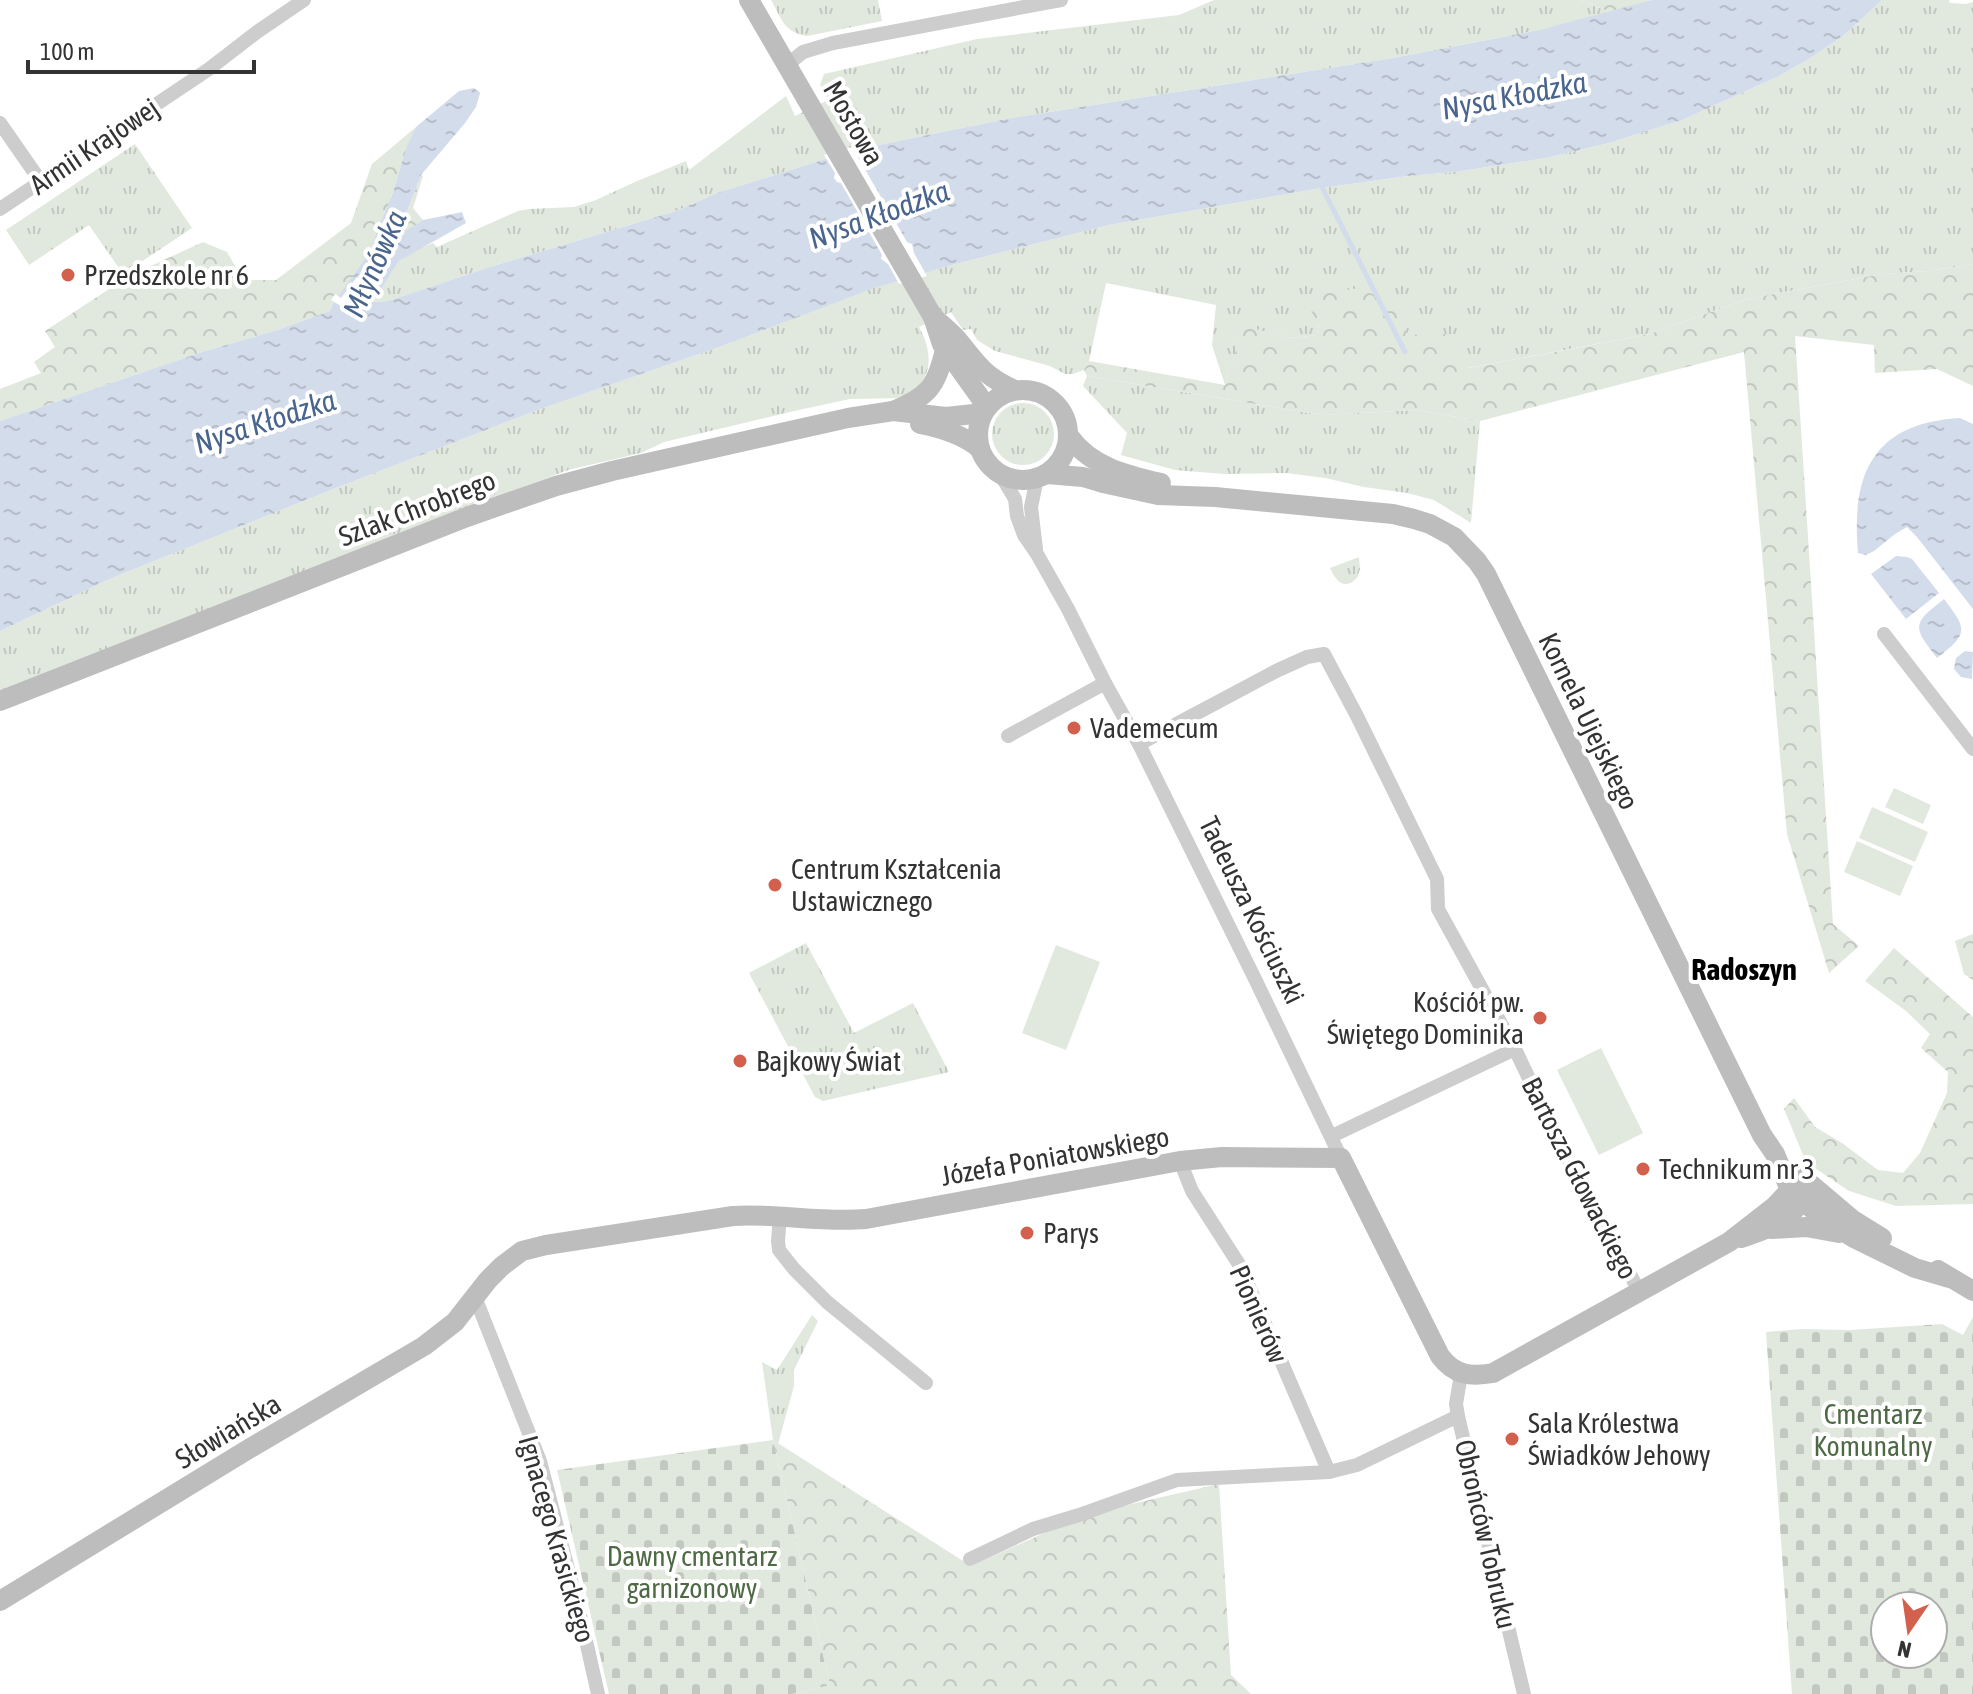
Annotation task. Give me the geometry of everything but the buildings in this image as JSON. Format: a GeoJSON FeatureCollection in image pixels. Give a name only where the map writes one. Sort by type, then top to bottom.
{"type":"FeatureCollection","features":[{"type":"Feature","properties":{"kind":"main road","name":"Mostowa"},"geometry":{"type":"LineString","coordinates":[[749,0],[985,410]]}},
{"type":"Feature","properties":{"kind":"main road","name":"Mostowa"},"geometry":{"type":"LineString","coordinates":[[940,331],[956,337],[989,377],[1015,390]]}},
{"type":"Feature","properties":{"kind":"main road"},"geometry":{"type":"LineString","coordinates":[[893,411],[917,400],[931,388],[941,369],[940,331]]}},
{"type":"Feature","properties":{"kind":"main road"},"geometry":{"type":"LineString","coordinates":[[1015,390],[1043,394],[1055,403],[1067,424],[1069,436],[1065,454],[1042,476],[1018,480],[1000,474],[987,463],[979,448],[978,430],[985,410],[995,399],[1015,390]]}},
{"type":"Feature","properties":{"kind":"main road","name":"Szlak Chrobrego"},"geometry":{"type":"LineString","coordinates":[[0,701],[531,494],[612,471],[827,422],[893,411],[946,417],[985,410]]}},
{"type":"Feature","properties":{"kind":"main road","name":"Szlak Chrobrego"},"geometry":{"type":"LineString","coordinates":[[869,415],[934,427],[969,440],[979,448]]}},
{"type":"Feature","properties":{"kind":"main road","name":"Kornela Ujejskiego"},"geometry":{"type":"LineString","coordinates":[[1069,436],[1077,447],[1109,469],[1215,497]]}},
{"type":"Feature","properties":{"kind":"main road","name":"Kornela Ujejskiego"},"geometry":{"type":"LineString","coordinates":[[1042,476],[1083,477],[1158,495],[1215,497],[1393,514],[1430,524],[1454,537],[1486,574],[1758,1126],[1801,1192]]}},
{"type":"Feature","properties":{"kind":"main road","name":"Józefa Poniatowskiego"},"geometry":{"type":"LineString","coordinates":[[475,1297],[502,1266],[522,1251],[546,1245],[733,1216],[760,1214],[832,1220],[866,1219],[1180,1161],[1222,1157],[1341,1158]]}},
{"type":"Feature","properties":{"kind":"main road","name":"Tadeusza Kościuszki"},"geometry":{"type":"LineString","coordinates":[[1341,1158],[1440,1356],[1461,1374]]}},
{"type":"Feature","properties":{"kind":"main road"},"geometry":{"type":"LineString","coordinates":[[1461,1374],[1476,1376],[1493,1373],[1729,1242],[1774,1207],[1801,1192]]}},
{"type":"Feature","properties":{"kind":"main road"},"geometry":{"type":"LineString","coordinates":[[1771,1229],[1788,1217],[1801,1192]]}},
{"type":"Feature","properties":{"kind":"main road"},"geometry":{"type":"LineString","coordinates":[[1801,1192],[1824,1219],[1854,1238],[1915,1268],[1949,1278]]}},
{"type":"Feature","properties":{"kind":"main road"},"geometry":{"type":"LineString","coordinates":[[1801,1192],[1973,1291]]}},
{"type":"Feature","properties":{"kind":"main road"},"geometry":{"type":"LineString","coordinates":[[1729,1242],[1771,1229],[1806,1227],[1854,1238]]}},
{"type":"Feature","properties":{"kind":"main road","name":"Słowiańska"},"geometry":{"type":"LineString","coordinates":[[0,1601],[424,1346],[455,1322],[475,1297]]}},
{"type":"Feature","properties":{"kind":"street"},"geometry":{"type":"LineString","coordinates":[[787,65],[803,52],[833,43],[1061,0]]}},
{"type":"Feature","properties":{"kind":"street","name":"Armii Krajowej"},"geometry":{"type":"LineString","coordinates":[[0,209],[209,69],[299,2]]}},
{"type":"Feature","properties":{"kind":"street"},"geometry":{"type":"LineString","coordinates":[[0,123],[41,182]]}},
{"type":"Feature","properties":{"kind":"street","name":"Tadeusza Kościuszki"},"geometry":{"type":"LineString","coordinates":[[1000,474],[1015,499],[1024,535],[1068,609],[1139,744],[1341,1158]]}},
{"type":"Feature","properties":{"kind":"street","name":"Tadeusza Kościuszki"},"geometry":{"type":"LineString","coordinates":[[1037,554],[1031,507],[1042,476]]}},
{"type":"Feature","properties":{"kind":"street"},"geometry":{"type":"LineString","coordinates":[[1884,634],[1973,749]]}},
{"type":"Feature","properties":{"kind":"street","name":"Bartosza Głowackiego"},"geometry":{"type":"LineString","coordinates":[[1139,744],[1276,671],[1307,657],[1324,654],[1437,879],[1438,909],[1515,1049],[1561,1146],[1639,1291]]}},
{"type":"Feature","properties":{"kind":"street"},"geometry":{"type":"LineString","coordinates":[[1008,736],[1105,683]]}},
{"type":"Feature","properties":{"kind":"street"},"geometry":{"type":"LineString","coordinates":[[1332,1136],[1515,1049]]}},
{"type":"Feature","properties":{"kind":"street","name":"Pionierów"},"geometry":{"type":"LineString","coordinates":[[1180,1161],[1192,1191],[1240,1266],[1329,1472]]}},
{"type":"Feature","properties":{"kind":"street"},"geometry":{"type":"LineString","coordinates":[[780,1215],[779,1250],[794,1269],[827,1302],[926,1383]]}},
{"type":"Feature","properties":{"kind":"street","name":"Ignacego Krasickiego"},"geometry":{"type":"LineString","coordinates":[[475,1297],[540,1461],[598,1694]]}},
{"type":"Feature","properties":{"kind":"street","name":"Obrońców Tobruku"},"geometry":{"type":"LineString","coordinates":[[1461,1374],[1456,1404],[1458,1416],[1524,1694]]}},
{"type":"Feature","properties":{"kind":"street"},"geometry":{"type":"LineString","coordinates":[[970,1559],[1033,1529],[1177,1480],[1329,1472],[1357,1465],[1458,1416]]}},
{"type":"Feature","properties":{"kind":"green space"},"geometry":{"type":"Polygon","coordinates":[[[771,0],[878,0],[882,21],[807,36],[788,28],[771,0]]]}},
{"type":"Feature","properties":{"kind":"green space"},"geometry":{"type":"Polygon","coordinates":[[[1214,0],[1580,0],[1610,12],[1539,30],[1393,58],[1011,118],[854,150],[717,193],[676,211],[388,301],[373,302],[399,261],[414,251],[433,243],[437,247],[518,211],[574,207],[596,200],[686,161],[689,170],[786,96],[795,116],[828,100],[820,85],[824,74],[977,39],[1179,15],[1214,0]]]}},
{"type":"Feature","properties":{"kind":"green space"},"geometry":{"type":"Polygon","coordinates":[[[1580,0],[1652,0],[1610,12],[1580,0]]]}},
{"type":"Feature","properties":{"kind":"green space"},"geometry":{"type":"Polygon","coordinates":[[[1882,0],[1973,2],[1973,264],[1882,274],[1747,299],[1650,334],[1468,368],[1408,335],[1319,324],[1317,335],[1291,338],[1244,327],[1225,385],[1212,345],[1216,305],[1106,283],[1089,361],[1084,370],[1073,374],[995,351],[977,340],[971,329],[963,330],[951,312],[919,327],[927,348],[927,370],[919,386],[905,398],[850,399],[664,442],[641,453],[568,470],[0,691],[0,631],[112,578],[535,411],[725,345],[873,288],[1109,225],[1322,188],[1546,158],[1609,143],[1682,120],[1777,77],[1843,36],[1882,0]]]}},
{"type":"Feature","properties":{"kind":"green space"},"geometry":{"type":"Polygon","coordinates":[[[416,127],[376,239],[330,311],[0,421],[0,389],[41,373],[34,362],[55,347],[45,331],[129,276],[203,242],[227,252],[243,280],[276,280],[351,223],[372,164],[416,127]]]}},
{"type":"Feature","properties":{"kind":"green space"},"geometry":{"type":"Polygon","coordinates":[[[135,144],[192,228],[123,274],[89,225],[29,265],[6,230],[135,144]]]}},
{"type":"Feature","properties":{"kind":"green space"},"geometry":{"type":"Polygon","coordinates":[[[421,175],[413,208],[423,220],[406,232],[403,222],[421,175]]]}},
{"type":"Feature","properties":{"kind":"green space"},"geometry":{"type":"Polygon","coordinates":[[[1973,264],[1973,386],[1937,369],[1875,373],[1874,345],[1795,336],[1833,924],[1859,946],[1829,973],[1787,834],[1744,352],[1480,421],[1417,410],[1321,415],[1087,376],[1084,370],[1089,361],[1225,385],[1244,326],[1291,338],[1317,335],[1319,324],[1310,309],[1327,292],[1361,288],[1400,309],[1408,335],[1450,334],[1469,368],[1650,334],[1747,299],[1882,274],[1973,264]]]}},
{"type":"Feature","properties":{"kind":"green space"},"geometry":{"type":"Polygon","coordinates":[[[1087,376],[1321,415],[1417,410],[1480,421],[1471,523],[1434,500],[1407,493],[1286,473],[1224,474],[1175,470],[1121,455],[1127,433],[1083,386],[1087,376]]]}},
{"type":"Feature","properties":{"kind":"green space"},"geometry":{"type":"Polygon","coordinates":[[[1023,403],[1035,405],[1045,412],[1052,422],[1052,446],[1045,456],[1035,463],[1023,465],[1011,463],[1001,456],[994,446],[992,434],[994,422],[1001,412],[1011,405],[1023,403]]]}},
{"type":"Feature","properties":{"kind":"green space"},"geometry":{"type":"Polygon","coordinates":[[[1359,557],[1357,578],[1348,584],[1341,583],[1330,568],[1359,557]]]}},
{"type":"Feature","properties":{"kind":"green space"},"geometry":{"type":"Polygon","coordinates":[[[1894,788],[1931,805],[1923,824],[1885,807],[1894,788]]]}},
{"type":"Feature","properties":{"kind":"green space"},"geometry":{"type":"Polygon","coordinates":[[[1872,807],[1928,832],[1915,862],[1859,838],[1872,807]]]}},
{"type":"Feature","properties":{"kind":"green space"},"geometry":{"type":"Polygon","coordinates":[[[1857,841],[1913,866],[1900,896],[1844,872],[1857,841]]]}},
{"type":"Feature","properties":{"kind":"green space"},"geometry":{"type":"Polygon","coordinates":[[[1973,934],[1973,980],[1964,974],[1955,941],[1973,934]]]}},
{"type":"Feature","properties":{"kind":"green space"},"geometry":{"type":"Polygon","coordinates":[[[806,943],[854,1033],[913,1003],[949,1072],[823,1101],[815,1097],[749,973],[806,943]]]}},
{"type":"Feature","properties":{"kind":"green space"},"geometry":{"type":"Polygon","coordinates":[[[1056,945],[1100,962],[1066,1050],[1022,1033],[1056,945]]]}},
{"type":"Feature","properties":{"kind":"green space"},"geometry":{"type":"Polygon","coordinates":[[[1894,948],[1973,1017],[1973,1204],[1896,1206],[1849,1191],[1806,1162],[1784,1109],[1794,1098],[1815,1127],[1878,1170],[1903,1173],[1920,1153],[1947,1093],[1948,1072],[1921,1048],[1930,1034],[1906,1011],[1865,981],[1894,948]]]}},
{"type":"Feature","properties":{"kind":"green space"},"geometry":{"type":"Polygon","coordinates":[[[1601,1048],[1643,1133],[1599,1155],[1557,1070],[1601,1048]]]}},
{"type":"Feature","properties":{"kind":"green space"},"geometry":{"type":"Polygon","coordinates":[[[812,1315],[818,1321],[794,1370],[794,1386],[778,1444],[773,1440],[762,1362],[777,1370],[812,1315]]]}},
{"type":"Feature","properties":{"kind":"green space","name":"Cmentarz Komunalny"},"geometry":{"type":"Polygon","coordinates":[[[1973,1317],[1973,1694],[1792,1694],[1766,1332],[1942,1324],[1963,1335],[1973,1317]]]}},
{"type":"Feature","properties":{"kind":"green space"},"geometry":{"type":"Polygon","coordinates":[[[773,1440],[971,1566],[1062,1525],[1123,1506],[1219,1484],[1231,1675],[1251,1694],[792,1694],[830,1685],[773,1440]]]}},
{"type":"Feature","properties":{"kind":"green space","name":"Dawny cmentarz garnizonowy"},"geometry":{"type":"Polygon","coordinates":[[[773,1440],[830,1685],[792,1694],[609,1694],[557,1470],[773,1440]]]}},
{"type":"Feature","properties":{"kind":"water"},"geometry":{"type":"Polygon","coordinates":[[[1652,0],[1882,0],[1843,36],[1809,59],[1682,120],[1609,143],[1546,158],[1322,188],[1109,225],[874,288],[725,345],[535,411],[336,488],[112,578],[0,631],[0,421],[330,311],[368,255],[416,127],[459,91],[474,88],[480,93],[476,107],[421,175],[403,222],[406,231],[423,220],[462,212],[466,223],[399,261],[373,302],[388,301],[676,211],[717,193],[854,150],[1011,118],[1393,58],[1539,30],[1652,0]]]}},
{"type":"Feature","properties":{"kind":"water"},"geometry":{"type":"Polygon","coordinates":[[[1960,418],[1973,424],[1973,609],[1907,527],[1874,551],[1866,555],[1858,553],[1859,499],[1864,477],[1874,458],[1888,442],[1906,430],[1930,422],[1960,418]]]}},
{"type":"Feature","properties":{"kind":"water"},"geometry":{"type":"Polygon","coordinates":[[[1896,556],[1912,559],[1939,593],[1906,619],[1871,574],[1896,556]]]}},
{"type":"Feature","properties":{"kind":"water"},"geometry":{"type":"Polygon","coordinates":[[[1944,599],[1961,625],[1961,631],[1955,643],[1937,658],[1923,639],[1919,626],[1926,614],[1944,599]]]}},
{"type":"Feature","properties":{"kind":"water"},"geometry":{"type":"Polygon","coordinates":[[[1965,651],[1973,652],[1972,679],[1961,677],[1954,669],[1956,658],[1965,651]]]}},
{"type":"Feature","properties":{"kind":"pier"},"geometry":{"type":"Polygon","coordinates":[[[852,147],[867,167],[866,171],[907,242],[912,244],[927,276],[899,284],[888,264],[881,259],[882,255],[841,183],[834,178],[835,173],[824,155],[852,147]]]}},
{"type":"Feature","properties":{"kind":"pier"},"geometry":{"type":"Polygon","coordinates":[[[357,277],[363,281],[357,290],[363,295],[360,299],[353,294],[347,303],[353,308],[351,312],[331,300],[335,294],[341,298],[357,277]]]}},
{"type":"Feature","properties":{"kind":"waterway"},"geometry":{"type":"LineString","coordinates":[[1321,185],[1405,352]]}},
{"type":"Feature","properties":{"kind":"place","name":"Przedszkole nr 6"},"geometry":{"type":"Point","coordinates":[68,275]}},
{"type":"Feature","properties":{"kind":"place","name":"Vademecum"},"geometry":{"type":"Point","coordinates":[1074,728]}},
{"type":"Feature","properties":{"kind":"place","name":"Centrum Kształcenia Ustawicznego"},"geometry":{"type":"Point","coordinates":[775,885]}},
{"type":"Feature","properties":{"kind":"place","name":"Kościół pw. Świętego Dominika"},"geometry":{"type":"Point","coordinates":[1540,1018]}},
{"type":"Feature","properties":{"kind":"place","name":"Bajkowy Świat"},"geometry":{"type":"Point","coordinates":[740,1061]}},
{"type":"Feature","properties":{"kind":"place","name":"Technikum nr 3"},"geometry":{"type":"Point","coordinates":[1643,1169]}},
{"type":"Feature","properties":{"kind":"place","name":"Parys"},"geometry":{"type":"Point","coordinates":[1027,1233]}},
{"type":"Feature","properties":{"kind":"place","name":"Sala Królestwa Świadków Jehowy"},"geometry":{"type":"Point","coordinates":[1512,1439]}},
{"type":"Feature","properties":{"kind":"district","name":"Radoszyn"},"geometry":{"type":"Point","coordinates":[1744,970]}},
{"type":"Feature","properties":{"kind":"water label","name":"Nysa Kłodzka"},"geometry":{"type":"Point","coordinates":[1514,96]}},
{"type":"Feature","properties":{"kind":"water label","name":"Nysa Kłodzka"},"geometry":{"type":"Point","coordinates":[879,215]}},
{"type":"Feature","properties":{"kind":"water label","name":"Młynówka"},"geometry":{"type":"Point","coordinates":[375,264]}},
{"type":"Feature","properties":{"kind":"water label","name":"Nysa Kłodzka"},"geometry":{"type":"Point","coordinates":[265,422]}}]}
